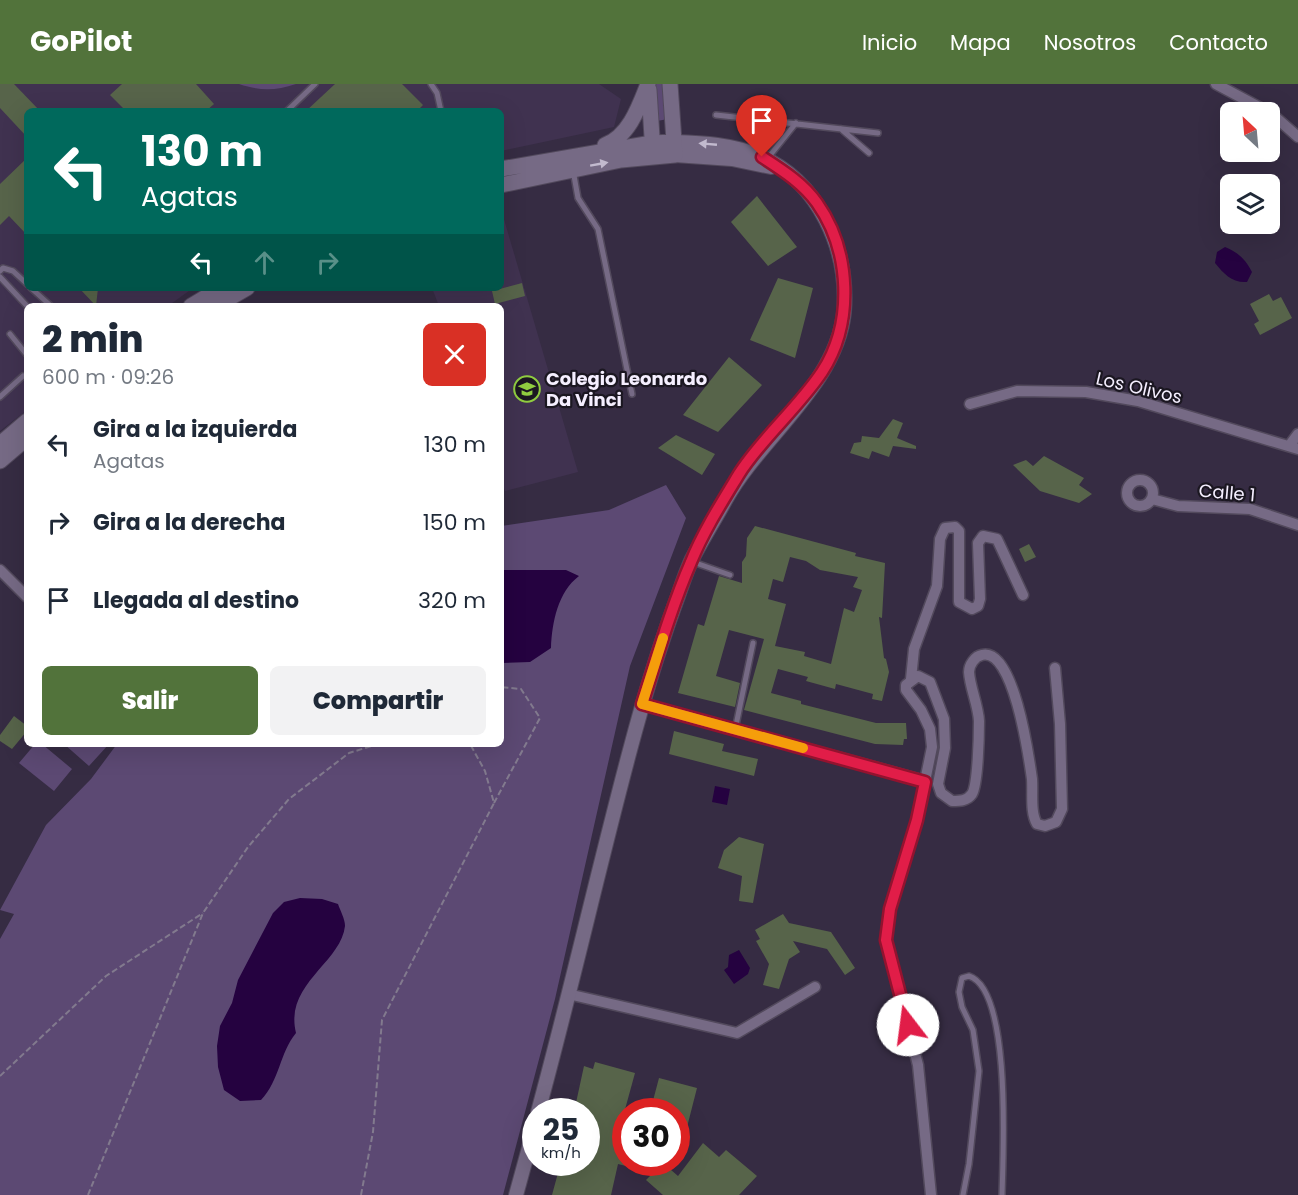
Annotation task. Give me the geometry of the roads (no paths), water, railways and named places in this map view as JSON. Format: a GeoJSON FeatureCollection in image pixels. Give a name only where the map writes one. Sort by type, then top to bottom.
{"type":"FeatureCollection","features":[{"type":"Feature","properties":{"kind":"main road"},"geometry":{"type":"LineString","coordinates":[[648,84],[652,149]]}},
{"type":"Feature","properties":{"kind":"main road"},"geometry":{"type":"LineString","coordinates":[[581,154],[621,137],[641,102],[648,84]]}},
{"type":"Feature","properties":{"kind":"main road"},"geometry":{"type":"LineString","coordinates":[[504,168],[581,154],[675,149],[670,84]]}},
{"type":"Feature","properties":{"kind":"main road"},"geometry":{"type":"LineString","coordinates":[[504,183],[652,149]]}},
{"type":"Feature","properties":{"kind":"main road"},"geometry":{"type":"LineString","coordinates":[[196,303],[216,291]]}},
{"type":"Feature","properties":{"kind":"main road"},"geometry":{"type":"LineString","coordinates":[[221,303],[242,291]]}},
{"type":"Feature","properties":{"kind":"main road"},"geometry":{"type":"LineString","coordinates":[[0,444],[24,424]]}},
{"type":"Feature","properties":{"kind":"main road"},"geometry":{"type":"LineString","coordinates":[[0,461],[24,441]]}},
{"type":"Feature","properties":{"kind":"street"},"geometry":{"type":"LineString","coordinates":[[1216,84],[1272,114],[1298,137]]}},
{"type":"Feature","properties":{"kind":"street"},"geometry":{"type":"LineString","coordinates":[[542,1098],[642,704],[691,561],[741,472],[823,370],[840,331],[844,314],[842,270],[829,225],[818,204],[803,186],[779,168],[719,145],[675,149]]}},
{"type":"Feature","properties":{"kind":"street","name":"Los Olivos"},"geometry":{"type":"LineString","coordinates":[[970,404],[1017,391],[1086,392],[1138,401],[1293,448]]}},
{"type":"Feature","properties":{"kind":"street"},"geometry":{"type":"LineString","coordinates":[[1293,448],[1298,434]]}},
{"type":"Feature","properties":{"kind":"street","name":"Calle 1"},"geometry":{"type":"LineString","coordinates":[[1152,499],[1178,506],[1250,509],[1298,525]]}},
{"type":"Feature","properties":{"kind":"street"},"geometry":{"type":"LineString","coordinates":[[911,679],[914,649],[937,586],[940,539],[945,528],[956,527],[959,531],[959,602],[964,607],[972,609],[978,606],[980,599],[978,543],[983,536],[994,536],[997,539],[1023,595]]}},
{"type":"Feature","properties":{"kind":"street"},"geometry":{"type":"LineString","coordinates":[[0,570],[24,594]]}},
{"type":"Feature","properties":{"kind":"street"},"geometry":{"type":"LineString","coordinates":[[931,1195],[918,1065],[886,940],[890,909],[917,820],[932,747],[930,729],[921,710],[906,690],[906,684],[918,676],[930,682],[944,719],[945,748],[938,784],[941,793],[952,801],[964,801],[972,794],[976,781],[979,721],[969,671],[975,658],[982,654],[990,655],[997,660],[1013,691],[1024,728],[1034,819],[1037,824],[1045,826],[1056,822],[1062,809],[1060,724],[1055,668]]}},
{"type":"Feature","properties":{"kind":"street"},"geometry":{"type":"LineString","coordinates":[[642,704],[925,782]]}},
{"type":"Feature","properties":{"kind":"street"},"geometry":{"type":"LineString","coordinates":[[568,994],[737,1033],[815,987]]}},
{"type":"Feature","properties":{"kind":"street"},"geometry":{"type":"LineString","coordinates":[[516,1195],[522,1173]]}},
{"type":"Feature","properties":{"kind":"lane"},"geometry":{"type":"LineString","coordinates":[[290,108],[315,84]]}},
{"type":"Feature","properties":{"kind":"lane"},"geometry":{"type":"LineString","coordinates":[[431,84],[437,93],[440,108]]}},
{"type":"Feature","properties":{"kind":"lane"},"geometry":{"type":"LineString","coordinates":[[716,115],[878,133]]}},
{"type":"Feature","properties":{"kind":"lane"},"geometry":{"type":"LineString","coordinates":[[765,163],[796,123]]}},
{"type":"Feature","properties":{"kind":"lane"},"geometry":{"type":"LineString","coordinates":[[840,128],[869,153]]}},
{"type":"Feature","properties":{"kind":"lane"},"geometry":{"type":"LineString","coordinates":[[573,169],[578,198],[598,230],[633,394]]}},
{"type":"Feature","properties":{"kind":"lane"},"geometry":{"type":"LineString","coordinates":[[0,270],[7,268],[24,282]]}},
{"type":"Feature","properties":{"kind":"lane"},"geometry":{"type":"LineString","coordinates":[[0,277],[24,303]]}},
{"type":"Feature","properties":{"kind":"lane"},"geometry":{"type":"LineString","coordinates":[[34,291],[48,303]]}},
{"type":"Feature","properties":{"kind":"lane"},"geometry":{"type":"LineString","coordinates":[[10,334],[24,351]]}},
{"type":"Feature","properties":{"kind":"lane"},"geometry":{"type":"LineString","coordinates":[[0,397],[24,376]]}},
{"type":"Feature","properties":{"kind":"lane"},"geometry":{"type":"LineString","coordinates":[[691,561],[730,575]]}},
{"type":"Feature","properties":{"kind":"lane"},"geometry":{"type":"LineString","coordinates":[[735,730],[753,643]]}},
{"type":"Feature","properties":{"kind":"lane"},"geometry":{"type":"LineString","coordinates":[[963,1195],[969,1164],[979,1071],[973,1030],[962,1007],[959,992],[962,978],[969,976],[980,982],[1000,1036],[1004,1115],[1002,1195]]}},
{"type":"Feature","properties":{"kind":"place","name":"Colegio Leonardo Da Vinci"},"geometry":{"type":"Point","coordinates":[527,389]}}]}
